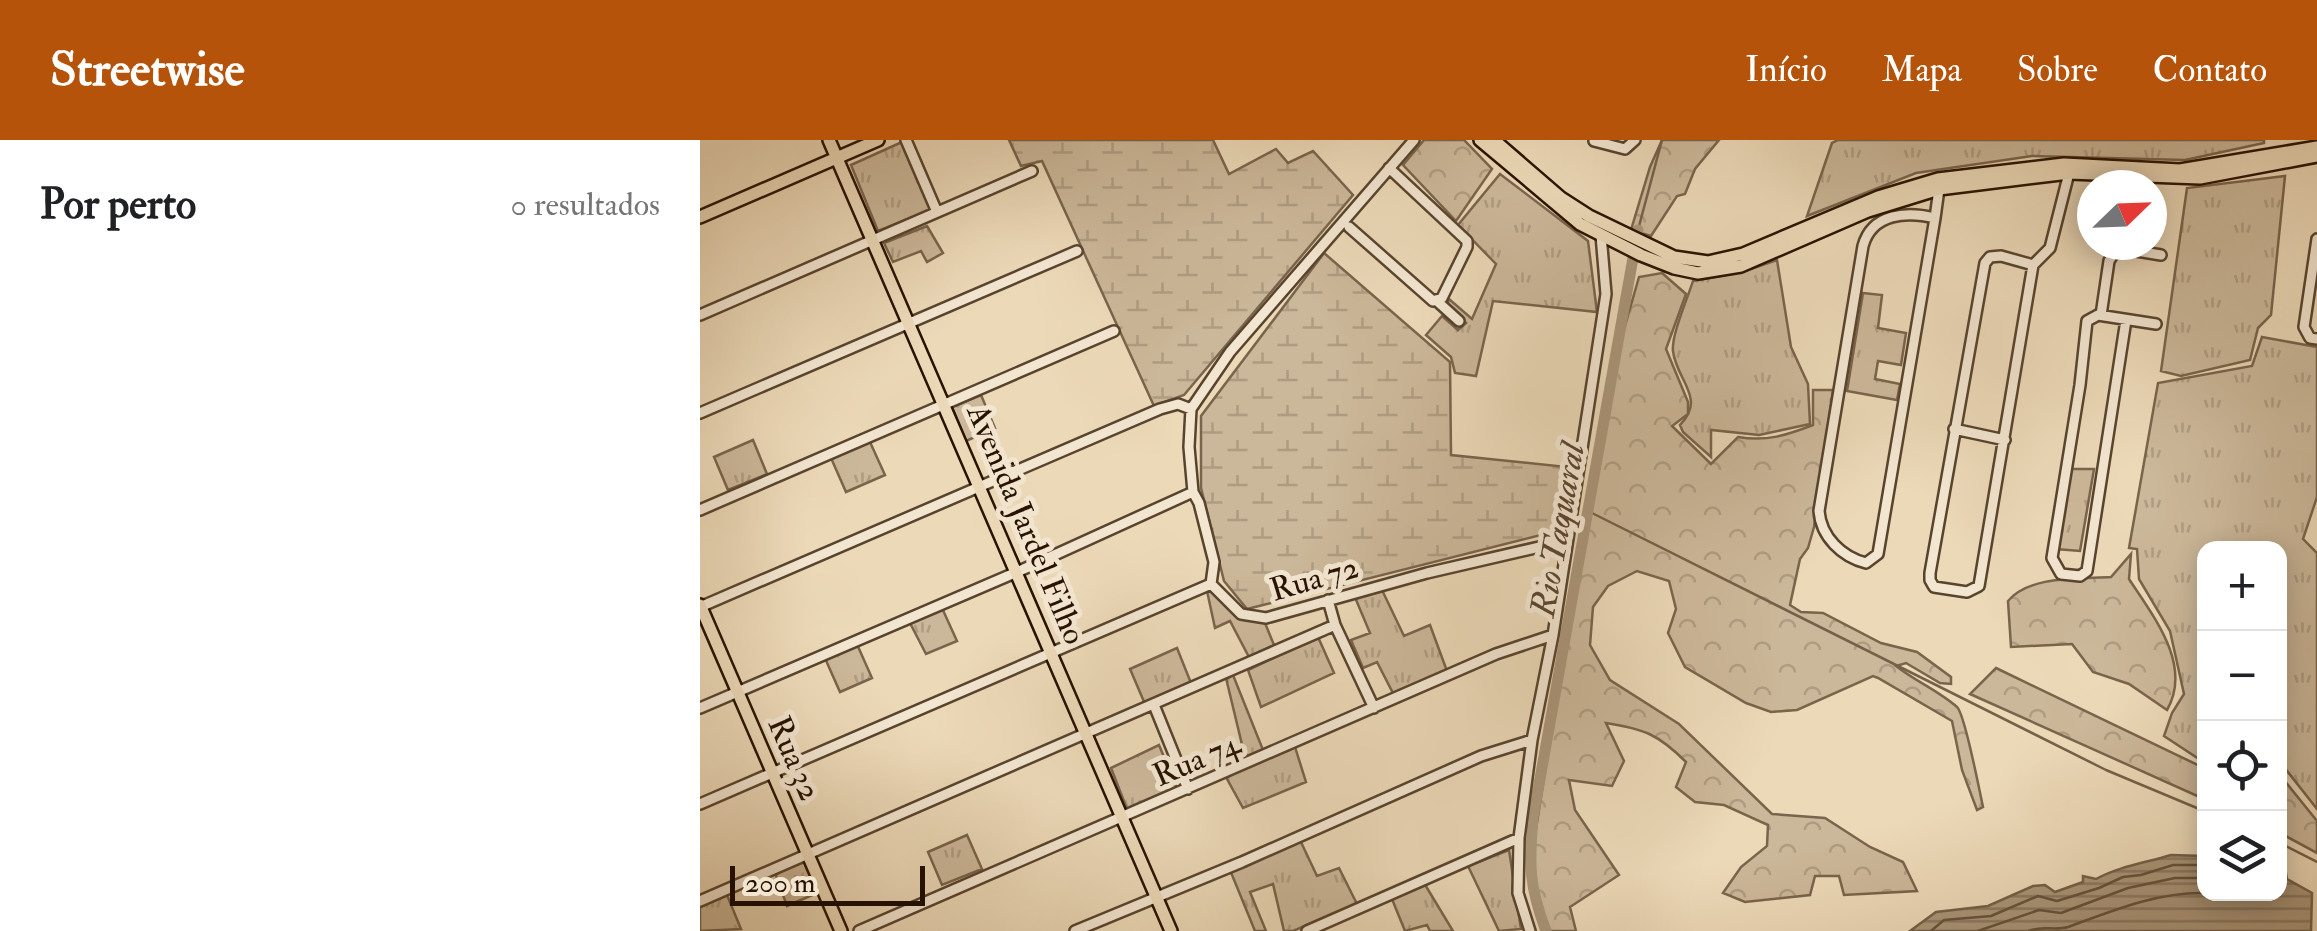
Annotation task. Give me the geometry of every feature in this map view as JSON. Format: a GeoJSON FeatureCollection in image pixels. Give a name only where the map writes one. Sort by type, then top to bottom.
{"type":"FeatureCollection","features":[{"type":"Feature","properties":{"kind":"main road","name":"Avenida Jardel Filho"},"geometry":{"type":"LineString","coordinates":[[830,140],[1171,931]]}},
{"type":"Feature","properties":{"kind":"main road"},"geometry":{"type":"LineString","coordinates":[[700,217],[878,140]]}},
{"type":"Feature","properties":{"kind":"main road"},"geometry":{"type":"LineString","coordinates":[[1480,140],[1564,212],[1601,236],[1620,238]]}},
{"type":"Feature","properties":{"kind":"main road"},"geometry":{"type":"LineString","coordinates":[[1494,140],[1561,198],[1620,238],[1687,271],[1727,270],[1868,211],[1939,189],[2077,175]]}},
{"type":"Feature","properties":{"kind":"main road"},"geometry":{"type":"LineString","coordinates":[[1643,249],[1683,260],[1716,262],[1878,196],[1938,179],[2064,164],[2180,170],[2317,147]]}},
{"type":"Feature","properties":{"kind":"main road"},"geometry":{"type":"LineString","coordinates":[[2167,180],[2200,178],[2317,156]]}},
{"type":"Feature","properties":{"kind":"main road","name":"Rua 32"},"geometry":{"type":"LineString","coordinates":[[700,607],[840,931]]}},
{"type":"Feature","properties":{"kind":"street"},"geometry":{"type":"LineString","coordinates":[[906,140],[937,212]]}},
{"type":"Feature","properties":{"kind":"street"},"geometry":{"type":"LineString","coordinates":[[700,804],[1212,584],[1214,562],[1193,492],[1189,448],[1192,409],[1230,352],[1414,140]]}},
{"type":"Feature","properties":{"kind":"street"},"geometry":{"type":"LineString","coordinates":[[1594,142],[1625,148],[1635,140]]}},
{"type":"Feature","properties":{"kind":"street"},"geometry":{"type":"LineString","coordinates":[[1388,168],[1467,241],[1468,247],[1438,302]]}},
{"type":"Feature","properties":{"kind":"street"},"geometry":{"type":"LineString","coordinates":[[700,315],[1032,171]]}},
{"type":"Feature","properties":{"kind":"street"},"geometry":{"type":"LineString","coordinates":[[2033,266],[2001,256],[1984,262],[1930,573],[1934,587],[1967,592],[1979,586],[2033,266],[2050,248],[2070,174]]}},
{"type":"Feature","properties":{"kind":"street"},"geometry":{"type":"LineString","coordinates":[[1935,218],[1910,214],[1881,220],[1871,228],[1864,246],[1820,518],[1841,552],[1866,562],[1878,554],[1935,218],[1939,189]]}},
{"type":"Feature","properties":{"kind":"street"},"geometry":{"type":"LineString","coordinates":[[1349,227],[1459,321]]}},
{"type":"Feature","properties":{"kind":"street"},"geometry":{"type":"LineString","coordinates":[[1530,931],[1516,882],[1520,838],[1532,740],[1606,294],[1601,236]]}},
{"type":"Feature","properties":{"kind":"street"},"geometry":{"type":"LineString","coordinates":[[2317,239],[2304,327],[2310,338],[2317,340]]}},
{"type":"Feature","properties":{"kind":"street"},"geometry":{"type":"LineString","coordinates":[[700,413],[1077,251]]}},
{"type":"Feature","properties":{"kind":"street"},"geometry":{"type":"LineString","coordinates":[[2101,316],[2110,260]]}},
{"type":"Feature","properties":{"kind":"street"},"geometry":{"type":"LineString","coordinates":[[2126,320],[2088,571],[2080,576],[2067,576],[2058,571],[2052,558],[2087,321],[2101,316],[2156,324]]}},
{"type":"Feature","properties":{"kind":"street"},"geometry":{"type":"LineString","coordinates":[[700,510],[1114,331]]}},
{"type":"Feature","properties":{"kind":"street"},"geometry":{"type":"LineString","coordinates":[[700,607],[1160,409],[1178,404],[1192,409]]}},
{"type":"Feature","properties":{"kind":"street"},"geometry":{"type":"LineString","coordinates":[[1954,428],[2005,440]]}},
{"type":"Feature","properties":{"kind":"street"},"geometry":{"type":"LineString","coordinates":[[700,708],[1193,492]]}},
{"type":"Feature","properties":{"kind":"street","name":"Rua 72"},"geometry":{"type":"LineString","coordinates":[[1212,584],[1242,614],[1257,618],[1565,541]]}},
{"type":"Feature","properties":{"kind":"street"},"geometry":{"type":"LineString","coordinates":[[1328,600],[1335,625],[1374,708]]}},
{"type":"Feature","properties":{"kind":"street"},"geometry":{"type":"LineString","coordinates":[[700,901],[1335,625]]}},
{"type":"Feature","properties":{"kind":"street","name":"Rua 74"},"geometry":{"type":"LineString","coordinates":[[859,931],[1496,654],[1552,635]]}},
{"type":"Feature","properties":{"kind":"street"},"geometry":{"type":"LineString","coordinates":[[1154,706],[1188,789]]}},
{"type":"Feature","properties":{"kind":"street"},"geometry":{"type":"LineString","coordinates":[[1075,931],[1481,756],[1532,740]]}},
{"type":"Feature","properties":{"kind":"street"},"geometry":{"type":"LineString","coordinates":[[1307,931],[1520,838]]}},
{"type":"Feature","properties":{"kind":"green space"},"geometry":{"type":"Polygon","coordinates":[[[1009,140],[1213,140],[1229,174],[1276,149],[1288,163],[1313,151],[1353,195],[1184,395],[1154,406],[1042,161],[1021,166],[1009,140]]]}},
{"type":"Feature","properties":{"kind":"green space"},"geometry":{"type":"Polygon","coordinates":[[[1424,140],[1464,140],[1492,169],[1456,221],[1403,165],[1424,140]]]}},
{"type":"Feature","properties":{"kind":"green space"},"geometry":{"type":"Polygon","coordinates":[[[1662,140],[1719,140],[1695,169],[1685,194],[1677,196],[1651,236],[1631,230],[1662,140]]]}},
{"type":"Feature","properties":{"kind":"green space"},"geometry":{"type":"Polygon","coordinates":[[[902,142],[931,210],[878,231],[851,165],[902,142]]]}},
{"type":"Feature","properties":{"kind":"green space"},"geometry":{"type":"Polygon","coordinates":[[[1832,143],[2264,143],[2185,160],[2032,156],[1916,173],[1807,216],[1832,143]]]}},
{"type":"Feature","properties":{"kind":"green space"},"geometry":{"type":"Polygon","coordinates":[[[1500,174],[1588,241],[1597,312],[1493,301],[1476,376],[1455,373],[1451,357],[1426,335],[1442,316],[1458,330],[1466,323],[1447,306],[1449,299],[1472,319],[1496,264],[1458,225],[1500,174]]]}},
{"type":"Feature","properties":{"kind":"green space"},"geometry":{"type":"Polygon","coordinates":[[[2285,176],[2271,315],[2258,328],[2250,360],[2181,376],[2161,371],[2187,188],[2285,176]]]}},
{"type":"Feature","properties":{"kind":"green space"},"geometry":{"type":"Polygon","coordinates":[[[927,226],[943,253],[927,262],[921,251],[893,262],[884,243],[927,226]]]}},
{"type":"Feature","properties":{"kind":"green space"},"geometry":{"type":"Polygon","coordinates":[[[1324,253],[1450,362],[1451,455],[1567,467],[1557,531],[1247,609],[1224,581],[1201,488],[1201,416],[1324,253]]]}},
{"type":"Feature","properties":{"kind":"green space"},"geometry":{"type":"Polygon","coordinates":[[[1777,260],[1791,347],[1808,384],[1810,424],[1759,435],[1711,430],[1711,457],[1680,425],[1691,406],[1673,351],[1680,316],[1693,281],[1742,272],[1777,260]]]}},
{"type":"Feature","properties":{"kind":"green space"},"geometry":{"type":"Polygon","coordinates":[[[1662,273],[1686,294],[1666,349],[1688,402],[1688,414],[1672,426],[1711,464],[1738,437],[1777,437],[1813,425],[1813,390],[1833,390],[1814,527],[1800,559],[1790,605],[1801,612],[1823,613],[1881,643],[1917,652],[1951,677],[1951,684],[1940,683],[1906,663],[1896,666],[1957,707],[1968,737],[1983,807],[1977,810],[1962,770],[1952,721],[1878,678],[1873,676],[1797,710],[1771,712],[1746,703],[1685,667],[1668,633],[1676,609],[1669,581],[1637,571],[1608,586],[1593,607],[1590,645],[1610,680],[1679,724],[1772,814],[1825,818],[1870,847],[1903,862],[1917,891],[1844,895],[1839,876],[1815,876],[1810,895],[1745,902],[1723,893],[1741,867],[1767,846],[1768,825],[1724,805],[1695,802],[1676,787],[1686,762],[1676,753],[1650,734],[1606,723],[1624,761],[1612,786],[1569,780],[1575,810],[1619,875],[1570,907],[1576,931],[1549,931],[1536,894],[1531,861],[1589,491],[1608,420],[1619,347],[1639,277],[1662,273]]]}},
{"type":"Feature","properties":{"kind":"green space"},"geometry":{"type":"Polygon","coordinates":[[[1863,293],[1882,295],[1878,328],[1906,333],[1901,365],[1878,361],[1875,379],[1900,384],[1897,400],[1847,391],[1863,293]]]}},
{"type":"Feature","properties":{"kind":"green space"},"geometry":{"type":"Polygon","coordinates":[[[2262,337],[2317,347],[2317,497],[2303,539],[2317,553],[2317,809],[2287,771],[2287,541],[2197,541],[2197,758],[2164,736],[2184,694],[2170,631],[2139,579],[2137,549],[2129,548],[2158,383],[2252,366],[2262,337]]]}},
{"type":"Feature","properties":{"kind":"green space"},"geometry":{"type":"Polygon","coordinates":[[[981,395],[995,428],[966,441],[952,407],[981,395]]]}},
{"type":"Feature","properties":{"kind":"green space"},"geometry":{"type":"Polygon","coordinates":[[[753,440],[767,474],[728,490],[714,457],[753,440]]]}},
{"type":"Feature","properties":{"kind":"green space"},"geometry":{"type":"Polygon","coordinates":[[[870,442],[885,475],[846,492],[831,458],[870,442]]]}},
{"type":"Feature","properties":{"kind":"green space"},"geometry":{"type":"Polygon","coordinates":[[[2070,469],[2094,469],[2080,551],[2056,549],[2070,469]]]}},
{"type":"Feature","properties":{"kind":"green space"},"geometry":{"type":"Polygon","coordinates":[[[2131,554],[2129,579],[2158,625],[2173,659],[2174,693],[2167,710],[2129,684],[2093,672],[2072,644],[2011,647],[2008,601],[2017,593],[2056,580],[2111,577],[2131,554]]]}},
{"type":"Feature","properties":{"kind":"green space"},"geometry":{"type":"Polygon","coordinates":[[[1211,589],[1234,613],[1265,623],[1274,645],[1249,657],[1230,621],[1215,628],[1207,591],[1211,589]]]}},
{"type":"Feature","properties":{"kind":"green space"},"geometry":{"type":"Polygon","coordinates":[[[1382,590],[1404,636],[1430,625],[1447,671],[1394,695],[1377,662],[1363,668],[1351,640],[1370,633],[1354,595],[1382,590]]]}},
{"type":"Feature","properties":{"kind":"green space"},"geometry":{"type":"Polygon","coordinates":[[[942,608],[957,641],[926,654],[910,623],[942,608]]]}},
{"type":"Feature","properties":{"kind":"green space"},"geometry":{"type":"Polygon","coordinates":[[[1318,637],[1334,673],[1261,707],[1248,670],[1318,637]]]}},
{"type":"Feature","properties":{"kind":"green space"},"geometry":{"type":"Polygon","coordinates":[[[856,642],[872,678],[840,692],[824,656],[856,642]]]}},
{"type":"Feature","properties":{"kind":"green space"},"geometry":{"type":"Polygon","coordinates":[[[1177,648],[1191,683],[1145,704],[1130,669],[1177,648]]]}},
{"type":"Feature","properties":{"kind":"green space"},"geometry":{"type":"Polygon","coordinates":[[[1996,668],[2197,765],[2197,796],[1970,694],[1996,668]]]}},
{"type":"Feature","properties":{"kind":"green space"},"geometry":{"type":"Polygon","coordinates":[[[1233,675],[1263,750],[1245,757],[1226,678],[1233,675]]]}},
{"type":"Feature","properties":{"kind":"green space"},"geometry":{"type":"Polygon","coordinates":[[[1159,745],[1177,788],[1127,809],[1111,768],[1159,745]]]}},
{"type":"Feature","properties":{"kind":"green space"},"geometry":{"type":"Polygon","coordinates":[[[1295,747],[1306,782],[1243,808],[1226,777],[1295,747]]]}},
{"type":"Feature","properties":{"kind":"green space"},"geometry":{"type":"Polygon","coordinates":[[[2287,784],[2317,821],[2317,853],[2287,837],[2287,784]]]}},
{"type":"Feature","properties":{"kind":"green space"},"geometry":{"type":"Polygon","coordinates":[[[967,835],[982,869],[942,885],[928,852],[967,835]]]}},
{"type":"Feature","properties":{"kind":"green space"},"geometry":{"type":"Polygon","coordinates":[[[1300,840],[1317,876],[1339,868],[1357,904],[1293,931],[1284,931],[1273,884],[1250,892],[1266,931],[1255,931],[1230,870],[1300,840]]]}},
{"type":"Feature","properties":{"kind":"green space"},"geometry":{"type":"Polygon","coordinates":[[[1509,850],[1521,929],[1499,931],[1468,866],[1509,850]]]}},
{"type":"Feature","properties":{"kind":"green space"},"geometry":{"type":"Polygon","coordinates":[[[803,860],[817,893],[787,906],[775,873],[803,860]]]}},
{"type":"Feature","properties":{"kind":"green space"},"geometry":{"type":"Polygon","coordinates":[[[1424,883],[1453,931],[1430,931],[1427,925],[1405,931],[1392,899],[1424,883]]]}},
{"type":"Feature","properties":{"kind":"green space"},"geometry":{"type":"Polygon","coordinates":[[[727,895],[741,929],[700,931],[700,907],[727,895]]]}},
{"type":"Feature","properties":{"kind":"water"},"geometry":{"type":"Polygon","coordinates":[[[2171,855],[2197,856],[2197,901],[2287,901],[2287,879],[2312,893],[2311,931],[1910,931],[1936,912],[1988,906],[2033,886],[2045,885],[2055,892],[2083,882],[2083,876],[2096,879],[2171,855]]]}},
{"type":"Feature","properties":{"kind":"waterway","name":"Rio Taquaral"},"geometry":{"type":"LineString","coordinates":[[1638,230],[1662,140]]}},
{"type":"Feature","properties":{"kind":"waterway","name":"Rio Taquaral"},"geometry":{"type":"LineString","coordinates":[[1546,931],[1532,875],[1533,818],[1638,230]]}},
{"type":"Feature","properties":{"kind":"waterway"},"geometry":{"type":"LineString","coordinates":[[1588,511],[2106,770],[2197,808]]}},
{"type":"Feature","properties":{"kind":"waterway"},"geometry":{"type":"LineString","coordinates":[[2287,847],[2317,862]]}}]}
